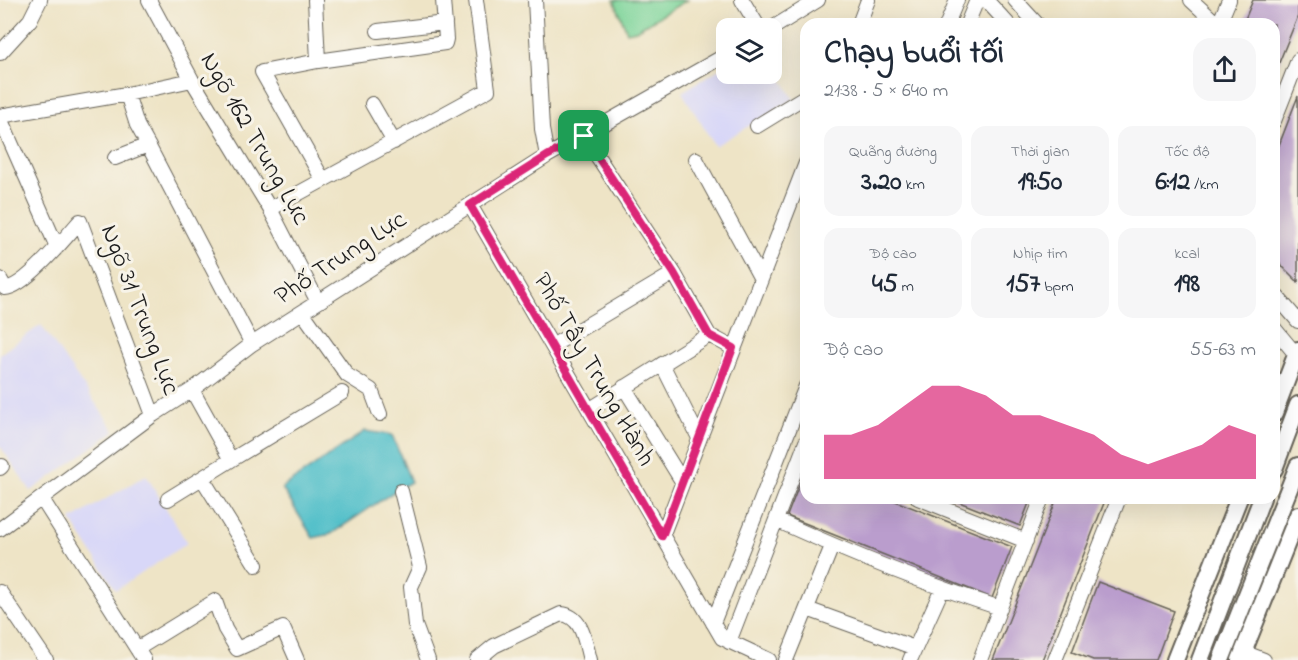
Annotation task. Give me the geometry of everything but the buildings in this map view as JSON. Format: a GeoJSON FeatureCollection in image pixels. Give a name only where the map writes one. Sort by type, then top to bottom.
{"type":"FeatureCollection","features":[{"type":"Feature","properties":{"kind":"main road"},"geometry":{"type":"LineString","coordinates":[[1280,397],[1297,354]]}},
{"type":"Feature","properties":{"kind":"main road"},"geometry":{"type":"LineString","coordinates":[[1280,453],[1298,405]]}},
{"type":"Feature","properties":{"kind":"main road"},"geometry":{"type":"LineString","coordinates":[[1221,660],[1298,466]]}},
{"type":"Feature","properties":{"kind":"main road"},"geometry":{"type":"LineString","coordinates":[[1175,660],[1237,504]]}},
{"type":"Feature","properties":{"kind":"main road"},"geometry":{"type":"LineString","coordinates":[[1200,660],[1260,504]]}},
{"type":"Feature","properties":{"kind":"main road"},"geometry":{"type":"LineString","coordinates":[[1242,656],[1298,515]]}},
{"type":"Feature","properties":{"kind":"street"},"geometry":{"type":"LineString","coordinates":[[0,52],[30,20],[40,0]]}},
{"type":"Feature","properties":{"kind":"street","name":"Ngõ 162 Trung Lực"},"geometry":{"type":"LineString","coordinates":[[149,0],[192,80],[270,209],[318,302]]}},
{"type":"Feature","properties":{"kind":"street"},"geometry":{"type":"LineString","coordinates":[[315,0],[318,61]]}},
{"type":"Feature","properties":{"kind":"street"},"geometry":{"type":"LineString","coordinates":[[323,180],[262,72],[318,61],[440,45],[445,43],[446,39],[443,0]]}},
{"type":"Feature","properties":{"kind":"street"},"geometry":{"type":"LineString","coordinates":[[270,209],[488,90],[477,0]]}},
{"type":"Feature","properties":{"kind":"street"},"geometry":{"type":"LineString","coordinates":[[535,0],[542,129],[547,156]]}},
{"type":"Feature","properties":{"kind":"street"},"geometry":{"type":"LineString","coordinates":[[742,0],[753,18]]}},
{"type":"Feature","properties":{"kind":"street"},"geometry":{"type":"LineString","coordinates":[[782,22],[818,0]]}},
{"type":"Feature","properties":{"kind":"street"},"geometry":{"type":"LineString","coordinates":[[861,18],[868,0]]}},
{"type":"Feature","properties":{"kind":"street"},"geometry":{"type":"LineString","coordinates":[[950,18],[957,0]]}},
{"type":"Feature","properties":{"kind":"street"},"geometry":{"type":"LineString","coordinates":[[970,18],[977,0]]}},
{"type":"Feature","properties":{"kind":"street"},"geometry":{"type":"LineString","coordinates":[[986,0],[1002,18]]}},
{"type":"Feature","properties":{"kind":"street"},"geometry":{"type":"LineString","coordinates":[[1015,0],[1032,18]]}},
{"type":"Feature","properties":{"kind":"street"},"geometry":{"type":"LineString","coordinates":[[1191,0],[1211,18]]}},
{"type":"Feature","properties":{"kind":"street"},"geometry":{"type":"LineString","coordinates":[[1221,18],[1229,0]]}},
{"type":"Feature","properties":{"kind":"street"},"geometry":{"type":"LineString","coordinates":[[378,31],[445,23]]}},
{"type":"Feature","properties":{"kind":"street"},"geometry":{"type":"LineString","coordinates":[[1280,106],[1298,60]]}},
{"type":"Feature","properties":{"kind":"street","name":"Phố Trung Lực"},"geometry":{"type":"LineString","coordinates":[[0,528],[252,344],[547,156],[716,61]]}},
{"type":"Feature","properties":{"kind":"street"},"geometry":{"type":"LineString","coordinates":[[0,279],[5,288],[18,286],[57,247],[0,117],[192,80]]}},
{"type":"Feature","properties":{"kind":"street"},"geometry":{"type":"LineString","coordinates":[[127,94],[137,125],[252,344]]}},
{"type":"Feature","properties":{"kind":"street"},"geometry":{"type":"LineString","coordinates":[[757,126],[800,100]]}},
{"type":"Feature","properties":{"kind":"street"},"geometry":{"type":"LineString","coordinates":[[372,104],[394,142]]}},
{"type":"Feature","properties":{"kind":"street"},"geometry":{"type":"LineString","coordinates":[[584,136],[674,273],[709,335],[733,348]]}},
{"type":"Feature","properties":{"kind":"street"},"geometry":{"type":"LineString","coordinates":[[115,158],[148,145]]}},
{"type":"Feature","properties":{"kind":"street"},"geometry":{"type":"LineString","coordinates":[[696,159],[761,279]]}},
{"type":"Feature","properties":{"kind":"street"},"geometry":{"type":"LineString","coordinates":[[662,536],[800,178]]}},
{"type":"Feature","properties":{"kind":"street","name":"Phố Tây Trung Hành"},"geometry":{"type":"LineString","coordinates":[[470,205],[722,638],[769,660]]}},
{"type":"Feature","properties":{"kind":"street","name":"Ngõ 31 Trung Lực"},"geometry":{"type":"LineString","coordinates":[[57,247],[80,221],[153,415]]}},
{"type":"Feature","properties":{"kind":"street"},"geometry":{"type":"LineString","coordinates":[[552,346],[674,273]]}},
{"type":"Feature","properties":{"kind":"street"},"geometry":{"type":"LineString","coordinates":[[1280,300],[1298,321]]}},
{"type":"Feature","properties":{"kind":"street"},"geometry":{"type":"LineString","coordinates":[[303,313],[347,375],[371,390],[380,414]]}},
{"type":"Feature","properties":{"kind":"street"},"geometry":{"type":"LineString","coordinates":[[589,410],[709,335]]}},
{"type":"Feature","properties":{"kind":"street"},"geometry":{"type":"LineString","coordinates":[[1280,335],[1297,354]]}},
{"type":"Feature","properties":{"kind":"street"},"geometry":{"type":"LineString","coordinates":[[662,364],[699,438]]}},
{"type":"Feature","properties":{"kind":"street"},"geometry":{"type":"LineString","coordinates":[[624,387],[682,482]]}},
{"type":"Feature","properties":{"kind":"street"},"geometry":{"type":"LineString","coordinates":[[192,390],[231,460]]}},
{"type":"Feature","properties":{"kind":"street"},"geometry":{"type":"LineString","coordinates":[[168,499],[342,393]]}},
{"type":"Feature","properties":{"kind":"street"},"geometry":{"type":"LineString","coordinates":[[713,623],[800,401]]}},
{"type":"Feature","properties":{"kind":"street"},"geometry":{"type":"LineString","coordinates":[[729,642],[800,459]]}},
{"type":"Feature","properties":{"kind":"street"},"geometry":{"type":"LineString","coordinates":[[202,478],[256,565]]}},
{"type":"Feature","properties":{"kind":"street"},"geometry":{"type":"LineString","coordinates":[[401,490],[420,567],[411,587],[415,625],[428,660]]}},
{"type":"Feature","properties":{"kind":"street"},"geometry":{"type":"LineString","coordinates":[[42,499],[140,655],[215,601],[225,629],[237,649],[283,628],[297,660]]}},
{"type":"Feature","properties":{"kind":"street"},"geometry":{"type":"LineString","coordinates":[[933,504],[1026,541]]}},
{"type":"Feature","properties":{"kind":"street"},"geometry":{"type":"LineString","coordinates":[[980,660],[1040,504]]}},
{"type":"Feature","properties":{"kind":"street"},"geometry":{"type":"LineString","coordinates":[[1055,660],[1117,504]]}},
{"type":"Feature","properties":{"kind":"street"},"geometry":{"type":"LineString","coordinates":[[776,520],[832,546],[942,589],[1000,608]]}},
{"type":"Feature","properties":{"kind":"street"},"geometry":{"type":"LineString","coordinates":[[786,660],[832,546]]}},
{"type":"Feature","properties":{"kind":"street"},"geometry":{"type":"LineString","coordinates":[[807,609],[913,654],[942,589]]}},
{"type":"Feature","properties":{"kind":"street"},"geometry":{"type":"LineString","coordinates":[[0,592],[46,660]]}},
{"type":"Feature","properties":{"kind":"street"},"geometry":{"type":"LineString","coordinates":[[477,660],[494,646],[561,614],[569,615],[577,620],[590,660]]}},
{"type":"Feature","properties":{"kind":"street"},"geometry":{"type":"LineString","coordinates":[[494,646],[501,660]]}},
{"type":"Feature","properties":{"kind":"street"},"geometry":{"type":"LineString","coordinates":[[1242,656],[1264,660]]}},
{"type":"Feature","properties":{"kind":"shaded area"},"geometry":{"type":"Polygon","coordinates":[[[716,71],[716,84],[782,84],[782,80],[794,99],[715,146],[682,92],[716,71]]]}},
{"type":"Feature","properties":{"kind":"shaded area"},"geometry":{"type":"Polygon","coordinates":[[[41,325],[115,431],[31,491],[0,446],[0,354],[41,325]]]}},
{"type":"Feature","properties":{"kind":"shaded area"},"geometry":{"type":"Polygon","coordinates":[[[146,475],[187,543],[116,590],[71,520],[146,475]]]}},
{"type":"Feature","properties":{"kind":"green space"},"geometry":{"type":"Polygon","coordinates":[[[614,0],[687,0],[636,30],[627,32],[614,0]]]}},
{"type":"Feature","properties":{"kind":"water"},"geometry":{"type":"Polygon","coordinates":[[[365,431],[392,435],[411,482],[331,534],[313,538],[282,488],[365,431]]]}},
{"type":"Feature","properties":{"kind":"route"},"geometry":{"type":"LineString","coordinates":[[584,136],[674,273],[709,335],[733,348],[662,536],[470,205],[547,156],[584,136]]}}]}
